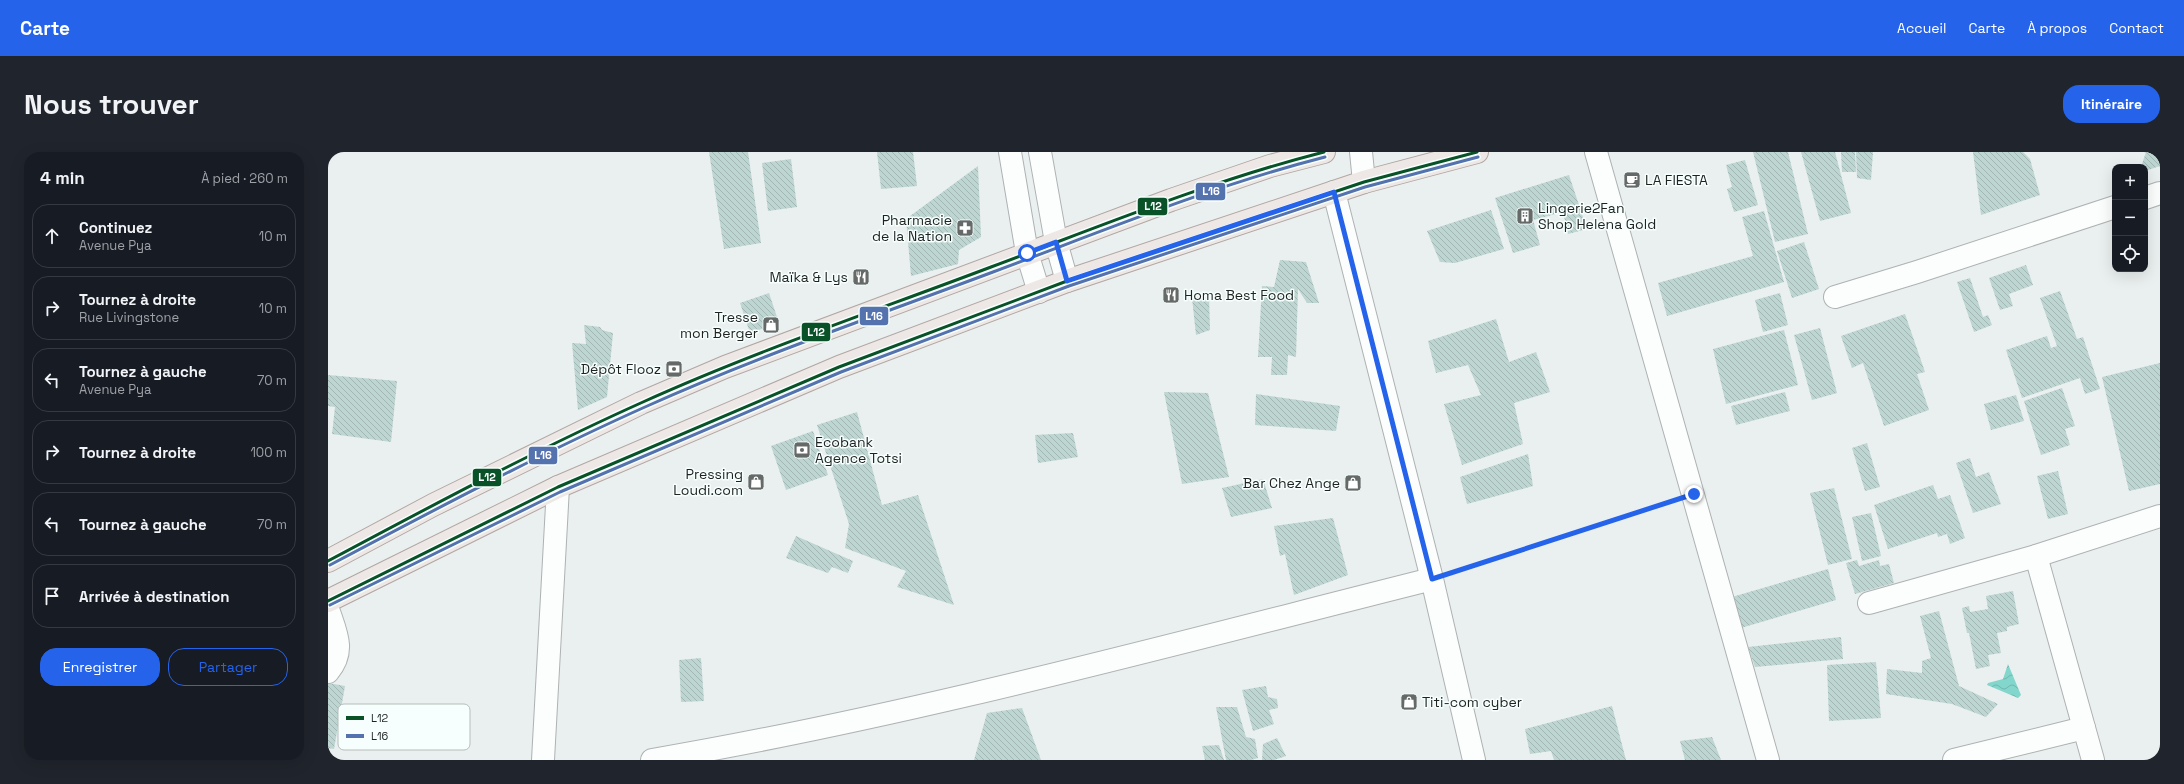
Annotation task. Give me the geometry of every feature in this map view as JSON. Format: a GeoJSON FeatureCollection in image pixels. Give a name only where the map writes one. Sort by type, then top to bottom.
{"type":"FeatureCollection","features":[{"type":"Feature","properties":{"kind":"main road"},"geometry":{"type":"LineString","coordinates":[[328,561],[433,505],[641,403],[725,367],[1056,242],[1263,169],[1324,152]]}},
{"type":"Feature","properties":{"kind":"main road"},"geometry":{"type":"LineString","coordinates":[[328,601],[558,487],[839,367],[1067,281],[1364,182],[1477,152]]}},
{"type":"Feature","properties":{"kind":"street"},"geometry":{"type":"LineString","coordinates":[[1010,152],[1027,253],[1038,292]]}},
{"type":"Feature","properties":{"kind":"street"},"geometry":{"type":"LineString","coordinates":[[1040,152],[1056,242],[1067,281]]}},
{"type":"Feature","properties":{"kind":"street"},"geometry":{"type":"LineString","coordinates":[[1361,152],[1364,182]]}},
{"type":"Feature","properties":{"kind":"street"},"geometry":{"type":"LineString","coordinates":[[1596,152],[1694,494],[1768,760]]}},
{"type":"Feature","properties":{"kind":"street"},"geometry":{"type":"LineString","coordinates":[[1334,192],[1432,579],[1474,760]]}},
{"type":"Feature","properties":{"kind":"street"},"geometry":{"type":"LineString","coordinates":[[2148,197],[2160,193]]}},
{"type":"Feature","properties":{"kind":"street"},"geometry":{"type":"LineString","coordinates":[[1835,297],[1918,272],[2112,208]]}},
{"type":"Feature","properties":{"kind":"street"},"geometry":{"type":"LineString","coordinates":[[543,760],[558,487]]}},
{"type":"Feature","properties":{"kind":"street"},"geometry":{"type":"LineString","coordinates":[[1869,603],[2036,556],[2160,516]]}},
{"type":"Feature","properties":{"kind":"street"},"geometry":{"type":"LineString","coordinates":[[2036,556],[2093,760]]}},
{"type":"Feature","properties":{"kind":"street"},"geometry":{"type":"LineString","coordinates":[[652,760],[769,740],[1026,682],[1432,579]]}},
{"type":"Feature","properties":{"kind":"street"},"geometry":{"type":"LineString","coordinates":[[328,610],[340,646],[334,664],[328,672]]}},
{"type":"Feature","properties":{"kind":"street"},"geometry":{"type":"LineString","coordinates":[[1954,760],[2084,728]]}},
{"type":"Feature","properties":{"kind":"path"},"geometry":{"type":"LineString","coordinates":[[1432,579],[1694,494]]}},
{"type":"Feature","properties":{"kind":"water"},"geometry":{"type":"Polygon","coordinates":[[[2008,664],[2021,695],[2018,698],[1987,685],[1988,683],[2003,679],[2008,664]]]}},
{"type":"Feature","properties":{"kind":"building"},"geometry":{"type":"Polygon","coordinates":[[[709,152],[748,152],[761,243],[724,249],[709,152]]]}},
{"type":"Feature","properties":{"kind":"building"},"geometry":{"type":"Polygon","coordinates":[[[877,152],[913,152],[917,186],[881,189],[877,152]]]}},
{"type":"Feature","properties":{"kind":"building"},"geometry":{"type":"Polygon","coordinates":[[[1753,152],[1788,152],[1808,234],[1775,242],[1753,152]]]}},
{"type":"Feature","properties":{"kind":"building"},"geometry":{"type":"Polygon","coordinates":[[[1801,152],[1835,152],[1851,213],[1820,221],[1801,152]]]}},
{"type":"Feature","properties":{"kind":"building"},"geometry":{"type":"Polygon","coordinates":[[[1841,152],[1855,152],[1856,172],[1842,172],[1841,152]]]}},
{"type":"Feature","properties":{"kind":"building"},"geometry":{"type":"Polygon","coordinates":[[[1856,152],[1873,152],[1871,180],[1857,178],[1856,152]]]}},
{"type":"Feature","properties":{"kind":"building"},"geometry":{"type":"Polygon","coordinates":[[[1973,152],[2023,152],[2030,159],[2040,195],[1981,215],[1973,152]]]}},
{"type":"Feature","properties":{"kind":"building"},"geometry":{"type":"Polygon","coordinates":[[[2146,152],[2160,152],[2160,166],[2148,170],[2148,164],[2142,164],[2146,152]]]}},
{"type":"Feature","properties":{"kind":"building"},"geometry":{"type":"Polygon","coordinates":[[[791,159],[797,207],[768,211],[762,163],[791,159]]]}},
{"type":"Feature","properties":{"kind":"building"},"geometry":{"type":"Polygon","coordinates":[[[1745,160],[1758,205],[1734,212],[1727,189],[1732,187],[1726,165],[1745,160]]]}},
{"type":"Feature","properties":{"kind":"building"},"geometry":{"type":"Polygon","coordinates":[[[978,166],[981,237],[959,250],[958,264],[911,276],[906,219],[978,166]]]}},
{"type":"Feature","properties":{"kind":"building","name":"Lingerie2Fan Shop Helena Gold"},"geometry":{"type":"Polygon","coordinates":[[[1569,175],[1587,229],[1568,234],[1563,212],[1533,220],[1540,245],[1513,253],[1495,198],[1569,175]]]}},
{"type":"Feature","properties":{"kind":"building"},"geometry":{"type":"Polygon","coordinates":[[[1491,210],[1504,249],[1455,263],[1440,262],[1427,231],[1491,210]]]}},
{"type":"Feature","properties":{"kind":"building"},"geometry":{"type":"Polygon","coordinates":[[[1764,211],[1784,282],[1667,316],[1658,283],[1753,256],[1742,217],[1764,211]]]}},
{"type":"Feature","properties":{"kind":"building"},"geometry":{"type":"Polygon","coordinates":[[[1804,242],[1819,289],[1792,298],[1777,251],[1804,242]]]}},
{"type":"Feature","properties":{"kind":"building"},"geometry":{"type":"Polygon","coordinates":[[[1280,260],[1306,262],[1319,303],[1307,303],[1298,289],[1296,357],[1288,355],[1287,375],[1271,375],[1272,357],[1258,357],[1262,286],[1274,287],[1280,260]]]}},
{"type":"Feature","properties":{"kind":"building"},"geometry":{"type":"Polygon","coordinates":[[[2026,265],[2033,285],[2009,294],[2013,306],[2000,310],[1989,278],[2026,265]]]}},
{"type":"Feature","properties":{"kind":"building"},"geometry":{"type":"Polygon","coordinates":[[[1970,278],[1983,317],[1988,315],[1992,325],[1974,332],[1957,282],[1970,278]]]}},
{"type":"Feature","properties":{"kind":"building"},"geometry":{"type":"Polygon","coordinates":[[[2060,291],[2077,339],[2083,337],[2100,389],[2085,394],[2080,378],[2022,398],[2006,350],[2047,336],[2051,348],[2057,346],[2040,298],[2060,291]]]}},
{"type":"Feature","properties":{"kind":"building"},"geometry":{"type":"Polygon","coordinates":[[[769,293],[779,323],[750,333],[740,303],[769,293]]]}},
{"type":"Feature","properties":{"kind":"building"},"geometry":{"type":"Polygon","coordinates":[[[1780,293],[1788,325],[1763,332],[1755,300],[1780,293]]]}},
{"type":"Feature","properties":{"kind":"building"},"geometry":{"type":"Polygon","coordinates":[[[1209,296],[1210,330],[1196,335],[1192,298],[1209,296]]]}},
{"type":"Feature","properties":{"kind":"building"},"geometry":{"type":"Polygon","coordinates":[[[1905,314],[1925,372],[1917,374],[1929,410],[1884,426],[1863,363],[1852,368],[1841,336],[1905,314]]]}},
{"type":"Feature","properties":{"kind":"building"},"geometry":{"type":"Polygon","coordinates":[[[1496,319],[1509,362],[1536,352],[1550,392],[1514,403],[1523,444],[1462,465],[1444,404],[1481,395],[1468,365],[1436,373],[1428,341],[1496,319]]]}},
{"type":"Feature","properties":{"kind":"building"},"geometry":{"type":"Polygon","coordinates":[[[584,325],[600,327],[602,330],[613,333],[607,397],[578,410],[572,343],[586,344],[584,325]]]}},
{"type":"Feature","properties":{"kind":"building"},"geometry":{"type":"Polygon","coordinates":[[[1820,328],[1837,393],[1812,400],[1794,335],[1820,328]]]}},
{"type":"Feature","properties":{"kind":"building"},"geometry":{"type":"Polygon","coordinates":[[[1784,330],[1798,385],[1726,404],[1713,349],[1784,330]]]}},
{"type":"Feature","properties":{"kind":"building"},"geometry":{"type":"Polygon","coordinates":[[[2160,363],[2160,484],[2129,491],[2102,377],[2160,363]]]}},
{"type":"Feature","properties":{"kind":"building"},"geometry":{"type":"Polygon","coordinates":[[[328,375],[397,381],[391,442],[332,434],[335,407],[328,406],[328,375]]]}},
{"type":"Feature","properties":{"kind":"building"},"geometry":{"type":"Polygon","coordinates":[[[2062,388],[2075,426],[2065,429],[2070,445],[2041,455],[2024,401],[2062,388]]]}},
{"type":"Feature","properties":{"kind":"building"},"geometry":{"type":"Polygon","coordinates":[[[1164,392],[1208,393],[1229,477],[1182,484],[1164,392]]]}},
{"type":"Feature","properties":{"kind":"building"},"geometry":{"type":"Polygon","coordinates":[[[1785,392],[1790,411],[1736,425],[1731,406],[1785,392]]]}},
{"type":"Feature","properties":{"kind":"building"},"geometry":{"type":"Polygon","coordinates":[[[1256,394],[1340,406],[1336,431],[1255,425],[1256,394]]]}},
{"type":"Feature","properties":{"kind":"building"},"geometry":{"type":"Polygon","coordinates":[[[2016,395],[2024,421],[1991,430],[1984,404],[2016,395]]]}},
{"type":"Feature","properties":{"kind":"building"},"geometry":{"type":"Polygon","coordinates":[[[857,412],[882,505],[918,495],[954,605],[897,587],[906,571],[845,548],[849,524],[817,425],[857,412]]]}},
{"type":"Feature","properties":{"kind":"building"},"geometry":{"type":"Polygon","coordinates":[[[813,431],[828,475],[786,490],[771,446],[813,431]]]}},
{"type":"Feature","properties":{"kind":"building"},"geometry":{"type":"Polygon","coordinates":[[[1073,433],[1078,457],[1038,463],[1035,435],[1073,433]]]}},
{"type":"Feature","properties":{"kind":"building"},"geometry":{"type":"Polygon","coordinates":[[[1867,443],[1880,487],[1865,491],[1852,448],[1867,443]]]}},
{"type":"Feature","properties":{"kind":"building"},"geometry":{"type":"Polygon","coordinates":[[[1528,454],[1533,486],[1467,504],[1460,477],[1528,454]]]}},
{"type":"Feature","properties":{"kind":"building"},"geometry":{"type":"Polygon","coordinates":[[[1970,458],[1976,477],[1989,472],[2001,504],[1973,513],[1956,463],[1970,458]]]}},
{"type":"Feature","properties":{"kind":"building"},"geometry":{"type":"Polygon","coordinates":[[[2058,471],[2068,514],[2048,519],[2037,476],[2058,471]]]}},
{"type":"Feature","properties":{"kind":"building"},"geometry":{"type":"Polygon","coordinates":[[[1263,479],[1272,508],[1231,517],[1222,488],[1263,479]]]}},
{"type":"Feature","properties":{"kind":"building"},"geometry":{"type":"Polygon","coordinates":[[[1933,485],[1938,499],[1950,495],[1965,538],[1950,544],[1947,534],[1938,537],[1937,533],[1888,549],[1874,505],[1933,485]]]}},
{"type":"Feature","properties":{"kind":"building"},"geometry":{"type":"Polygon","coordinates":[[[1834,488],[1852,559],[1828,565],[1810,493],[1834,488]]]}},
{"type":"Feature","properties":{"kind":"building"},"geometry":{"type":"Polygon","coordinates":[[[1871,513],[1881,556],[1862,561],[1852,517],[1871,513]]]}},
{"type":"Feature","properties":{"kind":"building"},"geometry":{"type":"Polygon","coordinates":[[[1333,518],[1348,575],[1294,595],[1285,554],[1280,556],[1274,526],[1333,518]]]}},
{"type":"Feature","properties":{"kind":"building"},"geometry":{"type":"Polygon","coordinates":[[[796,536],[853,561],[848,573],[832,567],[828,573],[786,558],[796,536]]]}},
{"type":"Feature","properties":{"kind":"building"},"geometry":{"type":"Polygon","coordinates":[[[1857,560],[1859,566],[1879,560],[1880,566],[1889,564],[1894,583],[1855,594],[1846,563],[1857,560]]]}},
{"type":"Feature","properties":{"kind":"building"},"geometry":{"type":"Polygon","coordinates":[[[1828,569],[1836,600],[1741,628],[1732,597],[1828,569]]]}},
{"type":"Feature","properties":{"kind":"building"},"geometry":{"type":"Polygon","coordinates":[[[2013,591],[2019,624],[2007,627],[2007,631],[1997,633],[2001,653],[1988,655],[1990,666],[1976,669],[1969,633],[1967,633],[1962,608],[1969,606],[1970,612],[1988,609],[1986,596],[2013,591]]]}},
{"type":"Feature","properties":{"kind":"building"},"geometry":{"type":"Polygon","coordinates":[[[1939,611],[1959,686],[1998,704],[1986,717],[1952,704],[1886,694],[1887,669],[1922,673],[1922,661],[1931,658],[1920,616],[1939,611]]]}},
{"type":"Feature","properties":{"kind":"building"},"geometry":{"type":"Polygon","coordinates":[[[1841,637],[1843,659],[1755,667],[1748,647],[1841,637]]]}},
{"type":"Feature","properties":{"kind":"building"},"geometry":{"type":"Polygon","coordinates":[[[701,658],[704,701],[681,702],[679,660],[701,658]]]}},
{"type":"Feature","properties":{"kind":"building"},"geometry":{"type":"Polygon","coordinates":[[[1876,662],[1881,718],[1829,721],[1827,665],[1876,662]]]}},
{"type":"Feature","properties":{"kind":"building"},"geometry":{"type":"Polygon","coordinates":[[[328,683],[345,686],[342,704],[338,704],[338,726],[334,749],[328,748],[328,683]]]}},
{"type":"Feature","properties":{"kind":"building"},"geometry":{"type":"Polygon","coordinates":[[[1266,686],[1268,697],[1277,699],[1278,708],[1269,710],[1274,724],[1253,731],[1242,690],[1266,686]]]}},
{"type":"Feature","properties":{"kind":"building"},"geometry":{"type":"Polygon","coordinates":[[[1612,706],[1626,760],[1554,760],[1551,751],[1530,754],[1525,729],[1612,706]]]}},
{"type":"Feature","properties":{"kind":"building"},"geometry":{"type":"Polygon","coordinates":[[[1216,707],[1237,707],[1246,737],[1255,739],[1258,758],[1251,760],[1226,760],[1216,707]]]}},
{"type":"Feature","properties":{"kind":"building"},"geometry":{"type":"Polygon","coordinates":[[[1022,708],[1041,760],[974,760],[987,713],[1022,708]]]}},
{"type":"Feature","properties":{"kind":"building"},"geometry":{"type":"Polygon","coordinates":[[[1712,737],[1721,760],[1685,760],[1680,741],[1712,737]]]}},
{"type":"Feature","properties":{"kind":"building"},"geometry":{"type":"Polygon","coordinates":[[[1277,738],[1286,756],[1274,760],[1262,760],[1263,744],[1277,738]]]}},
{"type":"Feature","properties":{"kind":"building"},"geometry":{"type":"Polygon","coordinates":[[[1219,745],[1224,760],[1205,760],[1202,746],[1219,745]]]}},
{"type":"Feature","properties":{"kind":"transit line","name":"L12"},"geometry":{"type":"LineString","coordinates":[[328,561],[563,439],[686,383],[816,332],[1156,205],[1239,176],[1324,152]]}},
{"type":"Feature","properties":{"kind":"transit line","name":"L12"},"geometry":{"type":"LineString","coordinates":[[328,601],[558,487],[839,367],[1067,281],[1364,182],[1477,152]]}},
{"type":"Feature","properties":{"kind":"transit line","name":"L16"},"geometry":{"type":"LineString","coordinates":[[330,565],[447,503],[565,444],[688,388],[818,337],[1199,195],[1241,181],[1325,157]]}},
{"type":"Feature","properties":{"kind":"transit line","name":"L16"},"geometry":{"type":"LineString","coordinates":[[330,605],[560,492],[841,372],[1069,286],[1365,187],[1478,157]]}},
{"type":"Feature","properties":{"kind":"place","name":"LA FIESTA"},"geometry":{"type":"Point","coordinates":[1632,180]}},
{"type":"Feature","properties":{"kind":"place","name":"Lingerie2Fan Shop Helena Gold"},"geometry":{"type":"Point","coordinates":[1525,216]}},
{"type":"Feature","properties":{"kind":"place","name":"Pharmacie de la Nation"},"geometry":{"type":"Point","coordinates":[965,228]}},
{"type":"Feature","properties":{"kind":"place","name":"Maïka & Lys"},"geometry":{"type":"Point","coordinates":[861,277]}},
{"type":"Feature","properties":{"kind":"place","name":"Homa Best Food"},"geometry":{"type":"Point","coordinates":[1171,295]}},
{"type":"Feature","properties":{"kind":"place","name":"Tresse mon Berger"},"geometry":{"type":"Point","coordinates":[771,325]}},
{"type":"Feature","properties":{"kind":"place","name":"Dépôt Flooz"},"geometry":{"type":"Point","coordinates":[674,369]}},
{"type":"Feature","properties":{"kind":"place","name":"Ecobank Agence Totsi"},"geometry":{"type":"Point","coordinates":[802,450]}},
{"type":"Feature","properties":{"kind":"place","name":"Pressing Loudi.com"},"geometry":{"type":"Point","coordinates":[756,482]}},
{"type":"Feature","properties":{"kind":"place","name":"Bar Chez Ange"},"geometry":{"type":"Point","coordinates":[1353,483]}},
{"type":"Feature","properties":{"kind":"place","name":"Titi-com cyber"},"geometry":{"type":"Point","coordinates":[1409,702]}},
{"type":"Feature","properties":{"kind":"route"},"geometry":{"type":"LineString","coordinates":[[1027,253],[1056,242],[1067,281],[1334,192],[1432,579],[1694,494]]}}]}
